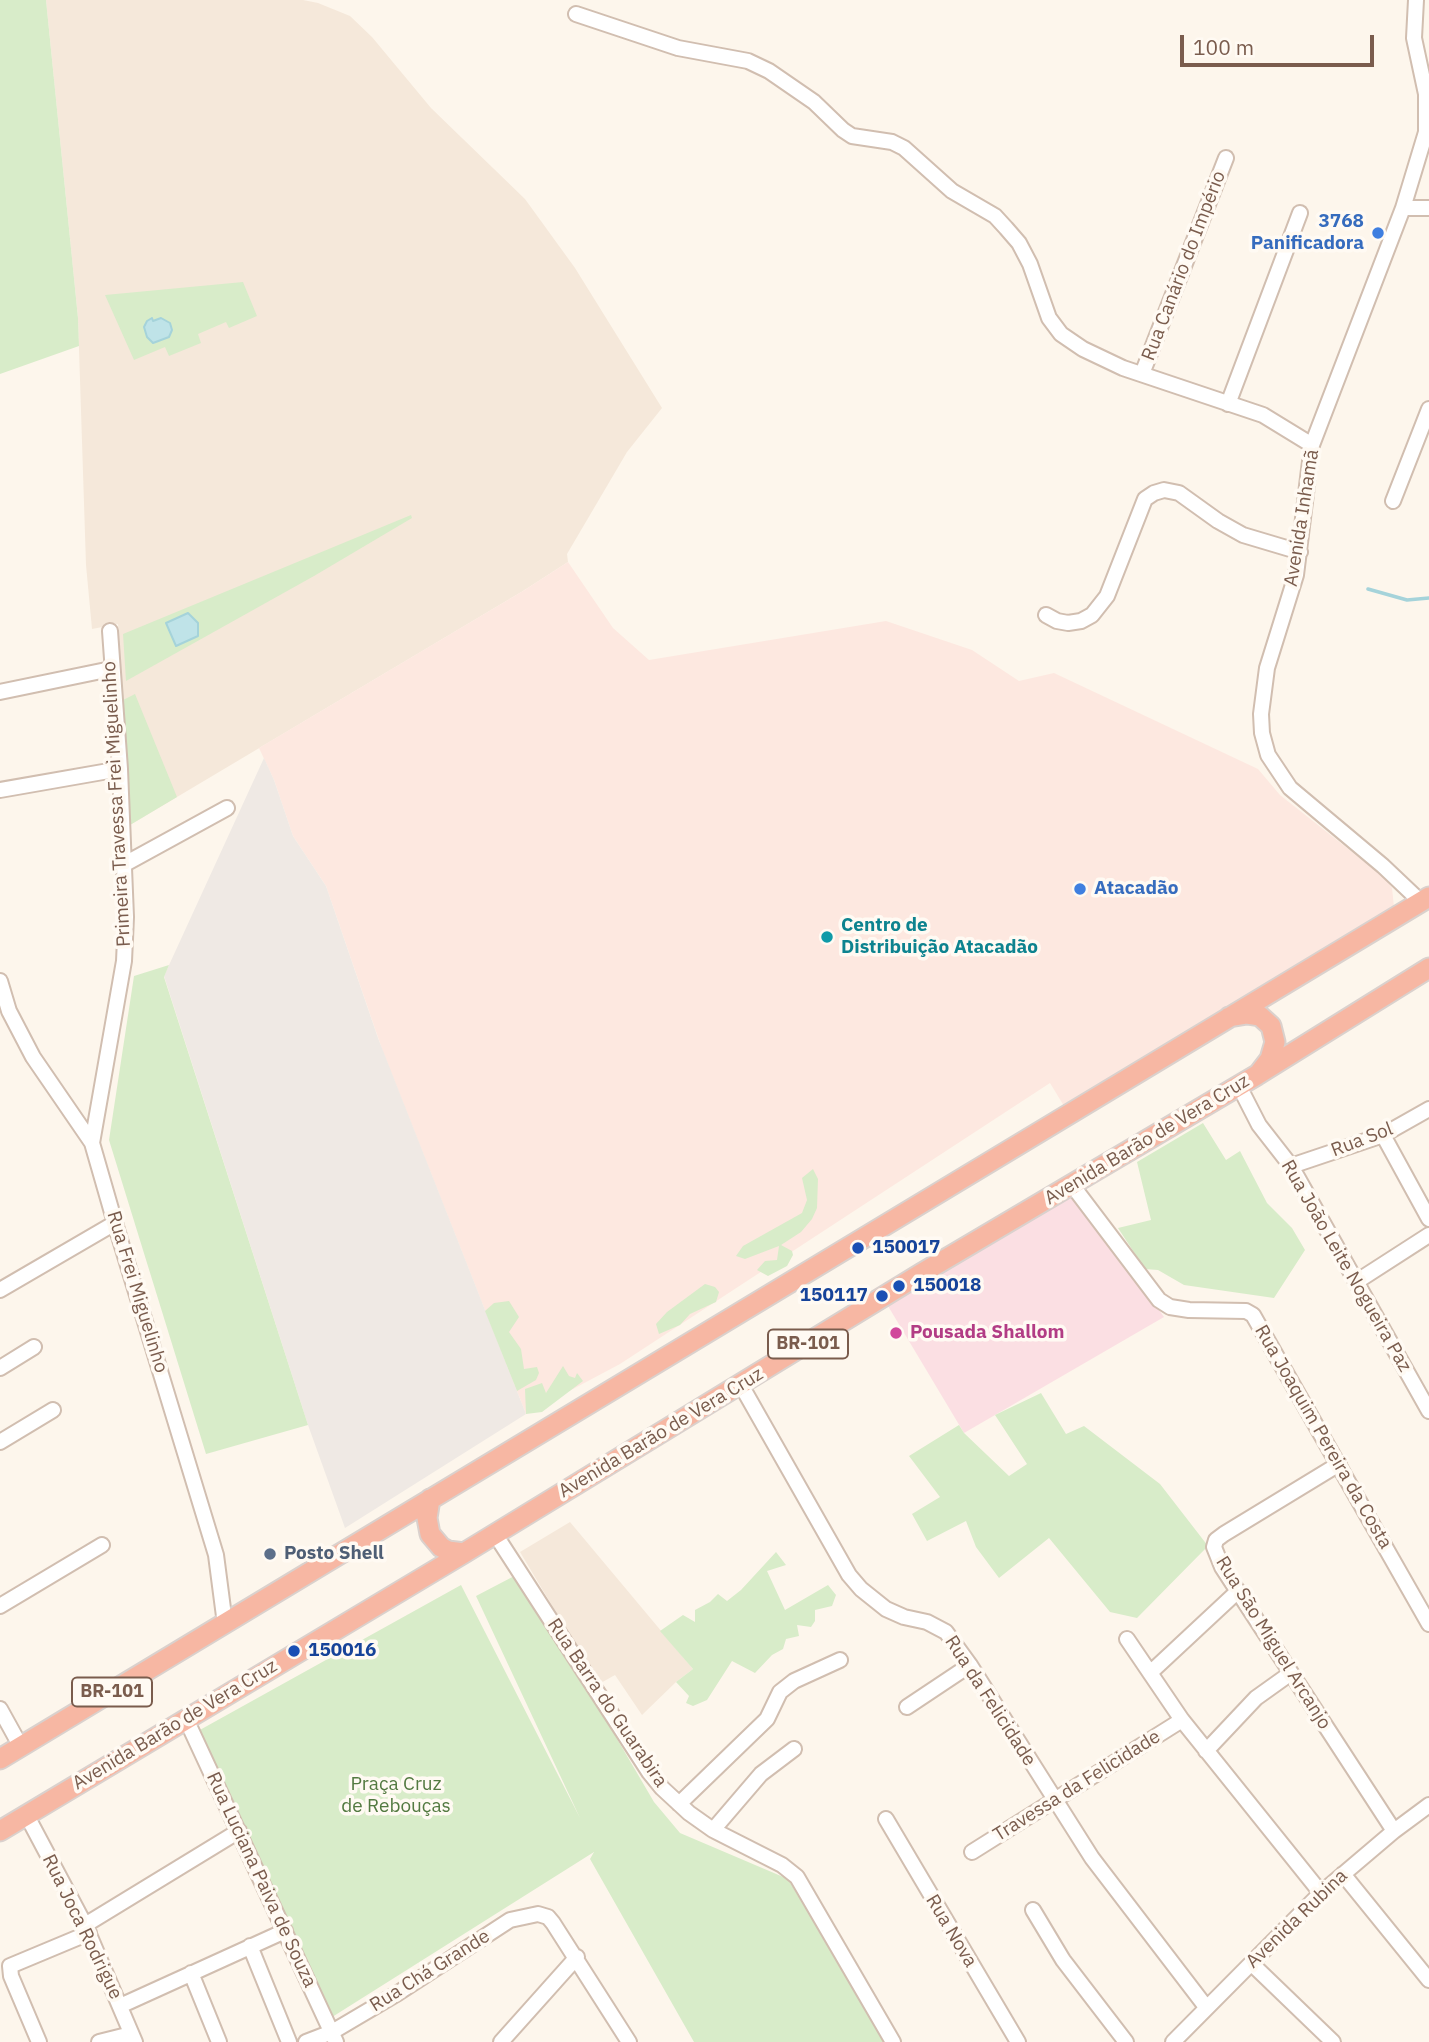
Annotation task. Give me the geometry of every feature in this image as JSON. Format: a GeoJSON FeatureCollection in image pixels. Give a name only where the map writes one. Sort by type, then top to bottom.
{"type":"FeatureCollection","features":[{"type":"Feature","properties":{"kind":"highway","name":"BR-101"},"geometry":{"type":"LineString","coordinates":[[0,1759],[1425,899]]}},
{"type":"Feature","properties":{"kind":"highway","name":"Avenida Barão de Vera Cruz"},"geometry":{"type":"LineString","coordinates":[[0,1831],[464,1553],[922,1273],[1239,1086],[1429,968]]}},
{"type":"Feature","properties":{"kind":"highway"},"geometry":{"type":"LineString","coordinates":[[1227,1017],[1247,1014],[1260,1016],[1271,1026],[1275,1042],[1270,1059],[1257,1075]]}},
{"type":"Feature","properties":{"kind":"highway"},"geometry":{"type":"LineString","coordinates":[[430,1499],[427,1518],[430,1534],[448,1551],[464,1553]]}},
{"type":"Feature","properties":{"kind":"street","name":"Avenida Inhamã"},"geometry":{"type":"LineString","coordinates":[[1416,0],[1413,16],[1414,38],[1426,94],[1427,115],[1418,164],[1312,445],[1296,575],[1263,688],[1262,733],[1268,755],[1290,788],[1425,899]]}},
{"type":"Feature","properties":{"kind":"street"},"geometry":{"type":"LineString","coordinates":[[576,14],[678,48],[748,61],[769,71],[814,102],[842,130],[852,136],[892,142],[904,148],[952,191],[995,216],[1019,243],[1030,264],[1049,318],[1062,334],[1083,349],[1142,374],[1263,415],[1312,445]]}},
{"type":"Feature","properties":{"kind":"street","name":"Rua Canário do Império"},"geometry":{"type":"LineString","coordinates":[[1142,374],[1226,158]]}},
{"type":"Feature","properties":{"kind":"street"},"geometry":{"type":"LineString","coordinates":[[1403,208],[1429,208]]}},
{"type":"Feature","properties":{"kind":"street"},"geometry":{"type":"LineString","coordinates":[[1228,404],[1300,213]]}},
{"type":"Feature","properties":{"kind":"street"},"geometry":{"type":"LineString","coordinates":[[1393,501],[1429,409]]}},
{"type":"Feature","properties":{"kind":"street"},"geometry":{"type":"LineString","coordinates":[[1046,615],[1068,623],[1081,621],[1092,615],[1107,596],[1145,499],[1164,490],[1179,493],[1243,535],[1300,552]]}},
{"type":"Feature","properties":{"kind":"street","name":"Primeira Travessa Frei Miguelinho"},"geometry":{"type":"LineString","coordinates":[[92,1143],[124,961],[126,917],[120,769],[110,631]]}},
{"type":"Feature","properties":{"kind":"street"},"geometry":{"type":"LineString","coordinates":[[0,692],[111,669]]}},
{"type":"Feature","properties":{"kind":"street"},"geometry":{"type":"LineString","coordinates":[[0,790],[120,769]]}},
{"type":"Feature","properties":{"kind":"street"},"geometry":{"type":"LineString","coordinates":[[124,865],[227,808]]}},
{"type":"Feature","properties":{"kind":"street","name":"Rua Frei Miguelinho"},"geometry":{"type":"LineString","coordinates":[[0,981],[9,1011],[33,1057],[92,1143],[216,1555],[225,1624]]}},
{"type":"Feature","properties":{"kind":"street","name":"Rua João Leite Nogueira Paz"},"geometry":{"type":"LineString","coordinates":[[1239,1086],[1259,1125],[1292,1166],[1429,1411]]}},
{"type":"Feature","properties":{"kind":"street","name":"Rua Sol"},"geometry":{"type":"LineString","coordinates":[[1292,1166],[1383,1135],[1429,1109]]}},
{"type":"Feature","properties":{"kind":"street"},"geometry":{"type":"LineString","coordinates":[[1383,1135],[1429,1219]]}},
{"type":"Feature","properties":{"kind":"street","name":"Rua Joaquim Pereira da Costa"},"geometry":{"type":"LineString","coordinates":[[1072,1185],[1159,1300],[1170,1307],[1246,1311],[1253,1315],[1429,1624]]}},
{"type":"Feature","properties":{"kind":"street"},"geometry":{"type":"LineString","coordinates":[[0,1290],[115,1223]]}},
{"type":"Feature","properties":{"kind":"street"},"geometry":{"type":"LineString","coordinates":[[1356,1282],[1429,1236]]}},
{"type":"Feature","properties":{"kind":"street"},"geometry":{"type":"LineString","coordinates":[[0,1368],[34,1347]]}},
{"type":"Feature","properties":{"kind":"street","name":"Rua da Felicidade"},"geometry":{"type":"LineString","coordinates":[[741,1385],[849,1575],[861,1589],[886,1609],[938,1626],[946,1632],[970,1665],[1092,1858],[1206,2007]]}},
{"type":"Feature","properties":{"kind":"street"},"geometry":{"type":"LineString","coordinates":[[0,1442],[53,1410]]}},
{"type":"Feature","properties":{"kind":"street","name":"Rua São Miguel Arcanjo"},"geometry":{"type":"LineString","coordinates":[[1339,1464],[1216,1540],[1214,1547],[1238,1591],[1394,1831]]}},
{"type":"Feature","properties":{"kind":"street","name":"Rua Barra do Guarabira"},"geometry":{"type":"LineString","coordinates":[[495,1534],[649,1772],[679,1804],[713,1830],[782,1865],[797,1877],[893,2042]]}},
{"type":"Feature","properties":{"kind":"street"},"geometry":{"type":"LineString","coordinates":[[0,1606],[102,1545]]}},
{"type":"Feature","properties":{"kind":"street"},"geometry":{"type":"LineString","coordinates":[[1150,1673],[1238,1591]]}},
{"type":"Feature","properties":{"kind":"street"},"geometry":{"type":"LineString","coordinates":[[1127,1639],[1182,1720],[1321,1893]]}},
{"type":"Feature","properties":{"kind":"street"},"geometry":{"type":"LineString","coordinates":[[679,1804],[766,1718],[780,1692],[794,1681],[840,1660]]}},
{"type":"Feature","properties":{"kind":"street"},"geometry":{"type":"LineString","coordinates":[[907,1707],[970,1665]]}},
{"type":"Feature","properties":{"kind":"street"},"geometry":{"type":"LineString","coordinates":[[1206,1751],[1256,1698],[1291,1673]]}},
{"type":"Feature","properties":{"kind":"street"},"geometry":{"type":"LineString","coordinates":[[0,1709],[21,1746]]}},
{"type":"Feature","properties":{"kind":"street","name":"Rua Luciana Paiva de Souza"},"geometry":{"type":"LineString","coordinates":[[186,1719],[334,2037]]}},
{"type":"Feature","properties":{"kind":"street","name":"Travessa da Felicidade"},"geometry":{"type":"LineString","coordinates":[[972,1852],[1182,1720]]}},
{"type":"Feature","properties":{"kind":"street"},"geometry":{"type":"LineString","coordinates":[[713,1830],[761,1774],[794,1749]]}},
{"type":"Feature","properties":{"kind":"street","name":"Avenida Rubina"},"geometry":{"type":"LineString","coordinates":[[1173,2042],[1321,1893],[1429,1805]]}},
{"type":"Feature","properties":{"kind":"street","name":"Rua Joca Rodrigue"},"geometry":{"type":"LineString","coordinates":[[26,1814],[87,1929],[133,2038]]}},
{"type":"Feature","properties":{"kind":"street","name":"Rua Nova"},"geometry":{"type":"LineString","coordinates":[[886,1819],[1018,2042]]}},
{"type":"Feature","properties":{"kind":"street"},"geometry":{"type":"LineString","coordinates":[[39,2042],[11,1976],[12,1965],[87,1929],[239,1831]]}},
{"type":"Feature","properties":{"kind":"street"},"geometry":{"type":"LineString","coordinates":[[1343,1874],[1429,1980]]}},
{"type":"Feature","properties":{"kind":"street"},"geometry":{"type":"LineString","coordinates":[[1033,1910],[1063,1960],[1126,2042]]}},
{"type":"Feature","properties":{"kind":"street","name":"Rua Chá Grande"},"geometry":{"type":"LineString","coordinates":[[306,2042],[334,2037],[510,1920],[538,1914],[548,1917],[577,1957]]}},
{"type":"Feature","properties":{"kind":"street"},"geometry":{"type":"LineString","coordinates":[[120,2006],[285,1931]]}},
{"type":"Feature","properties":{"kind":"street"},"geometry":{"type":"LineString","coordinates":[[250,1946],[289,2042]]}},
{"type":"Feature","properties":{"kind":"street"},"geometry":{"type":"LineString","coordinates":[[510,2038],[577,1957],[629,2042]]}},
{"type":"Feature","properties":{"kind":"street"},"geometry":{"type":"LineString","coordinates":[[1252,1964],[1333,2042]]}},
{"type":"Feature","properties":{"kind":"street"},"geometry":{"type":"LineString","coordinates":[[191,1973],[219,2042]]}},
{"type":"Feature","properties":{"kind":"street"},"geometry":{"type":"LineString","coordinates":[[99,2042],[133,2038]]}},
{"type":"Feature","properties":{"kind":"shaded area"},"geometry":{"type":"Polygon","coordinates":[[[46,0],[303,0],[350,16],[372,37],[431,108],[525,199],[575,268],[662,408],[627,452],[567,554],[568,562],[130,825],[118,624],[92,629],[86,565],[78,318],[46,0]]]}},
{"type":"Feature","properties":{"kind":"shaded area"},"geometry":{"type":"Polygon","coordinates":[[[568,562],[613,628],[649,660],[886,621],[972,650],[1019,681],[1054,673],[1258,769],[1280,795],[1385,878],[1392,888],[1394,907],[1064,1106],[1050,1083],[620,1364],[526,1414],[383,1052],[326,886],[293,836],[274,780],[259,748],[568,562]]]}},
{"type":"Feature","properties":{"kind":"shaded area"},"geometry":{"type":"Polygon","coordinates":[[[264,758],[293,836],[326,886],[378,1038],[526,1414],[345,1528],[308,1425],[164,976],[264,758]]]}},
{"type":"Feature","properties":{"kind":"shaded area"},"geometry":{"type":"Polygon","coordinates":[[[1071,1186],[1164,1317],[964,1433],[882,1296],[1071,1186]]]}},
{"type":"Feature","properties":{"kind":"shaded area"},"geometry":{"type":"Polygon","coordinates":[[[570,1522],[693,1669],[642,1715],[615,1675],[599,1684],[520,1552],[570,1522]]]}},
{"type":"Feature","properties":{"kind":"green space"},"geometry":{"type":"Polygon","coordinates":[[[0,0],[46,0],[79,346],[0,374],[0,0]]]}},
{"type":"Feature","properties":{"kind":"green space"},"geometry":{"type":"Polygon","coordinates":[[[243,282],[257,316],[229,328],[226,322],[198,334],[201,343],[169,356],[165,347],[134,360],[105,295],[243,282]]]}},
{"type":"Feature","properties":{"kind":"green space"},"geometry":{"type":"Polygon","coordinates":[[[411,515],[412,518],[314,576],[126,681],[123,634],[411,515]]]}},
{"type":"Feature","properties":{"kind":"green space"},"geometry":{"type":"Polygon","coordinates":[[[135,694],[177,797],[130,825],[123,700],[135,694]]]}},
{"type":"Feature","properties":{"kind":"green space"},"geometry":{"type":"Polygon","coordinates":[[[169,965],[164,977],[308,1425],[206,1454],[109,1140],[134,976],[169,965]]]}},
{"type":"Feature","properties":{"kind":"green space"},"geometry":{"type":"Polygon","coordinates":[[[1203,1123],[1226,1160],[1240,1151],[1267,1203],[1292,1228],[1305,1250],[1274,1298],[1184,1285],[1158,1270],[1145,1269],[1118,1228],[1151,1220],[1137,1162],[1203,1123]]]}},
{"type":"Feature","properties":{"kind":"green space"},"geometry":{"type":"Polygon","coordinates":[[[813,1169],[818,1179],[817,1208],[801,1232],[781,1245],[792,1251],[793,1255],[787,1266],[768,1276],[757,1270],[765,1261],[777,1260],[779,1246],[745,1259],[736,1256],[743,1246],[802,1213],[807,1200],[802,1178],[813,1169]]]}},
{"type":"Feature","properties":{"kind":"green space"},"geometry":{"type":"Polygon","coordinates":[[[705,1284],[715,1287],[719,1292],[716,1302],[690,1314],[680,1325],[659,1334],[656,1324],[667,1312],[705,1284]]]}},
{"type":"Feature","properties":{"kind":"green space"},"geometry":{"type":"Polygon","coordinates":[[[509,1301],[519,1317],[509,1332],[521,1349],[524,1369],[537,1367],[539,1373],[536,1380],[517,1391],[485,1311],[494,1303],[509,1301]]]}},
{"type":"Feature","properties":{"kind":"green space"},"geometry":{"type":"Polygon","coordinates":[[[563,1366],[569,1376],[575,1378],[577,1373],[583,1381],[542,1412],[526,1414],[525,1389],[542,1383],[546,1393],[563,1366]]]}},
{"type":"Feature","properties":{"kind":"green space"},"geometry":{"type":"Polygon","coordinates":[[[1041,1393],[1066,1434],[1084,1426],[1160,1484],[1208,1546],[1137,1618],[1110,1612],[1049,1538],[999,1578],[976,1547],[966,1521],[927,1541],[912,1514],[940,1497],[909,1456],[959,1425],[1009,1476],[1027,1464],[995,1415],[1041,1393]]]}},
{"type":"Feature","properties":{"kind":"green space"},"geometry":{"type":"Polygon","coordinates":[[[776,1552],[786,1565],[767,1571],[785,1610],[828,1585],[836,1595],[832,1606],[815,1610],[815,1621],[811,1627],[797,1625],[799,1636],[786,1639],[783,1649],[772,1655],[755,1673],[732,1661],[707,1700],[693,1706],[686,1703],[689,1696],[676,1682],[693,1669],[660,1631],[683,1615],[695,1622],[695,1610],[718,1594],[727,1601],[741,1590],[776,1552]]]}},
{"type":"Feature","properties":{"kind":"green space","name":"Praça Cruz de Rebouças"},"geometry":{"type":"Polygon","coordinates":[[[520,1573],[654,1802],[680,1833],[788,1879],[885,2042],[694,2042],[590,1859],[594,1852],[329,2019],[198,1731],[461,1585],[580,1818],[476,1596],[520,1573]]]}},
{"type":"Feature","properties":{"kind":"water"},"geometry":{"type":"Polygon","coordinates":[[[152,318],[153,321],[161,318],[170,323],[172,330],[169,337],[153,343],[147,337],[144,327],[152,318]]]}},
{"type":"Feature","properties":{"kind":"water"},"geometry":{"type":"Polygon","coordinates":[[[188,613],[198,623],[198,636],[176,646],[166,623],[188,613]]]}},
{"type":"Feature","properties":{"kind":"waterway"},"geometry":{"type":"LineString","coordinates":[[1368,589],[1407,600],[1429,598]]}},
{"type":"Feature","properties":{"kind":"place","name":"3768 Panificadora"},"geometry":{"type":"Point","coordinates":[1378,233]}},
{"type":"Feature","properties":{"kind":"place","name":"Atacadão"},"geometry":{"type":"Point","coordinates":[1080,889]}},
{"type":"Feature","properties":{"kind":"place","name":"Centro de Distribuição Atacadão"},"geometry":{"type":"Point","coordinates":[827,937]}},
{"type":"Feature","properties":{"kind":"place","name":"150017"},"geometry":{"type":"Point","coordinates":[858,1248]}},
{"type":"Feature","properties":{"kind":"place","name":"150018"},"geometry":{"type":"Point","coordinates":[899,1286]}},
{"type":"Feature","properties":{"kind":"place","name":"150117"},"geometry":{"type":"Point","coordinates":[882,1296]}},
{"type":"Feature","properties":{"kind":"place","name":"Pousada Shallom"},"geometry":{"type":"Point","coordinates":[896,1333]}},
{"type":"Feature","properties":{"kind":"place","name":"Posto Shell"},"geometry":{"type":"Point","coordinates":[270,1554]}},
{"type":"Feature","properties":{"kind":"place","name":"150016"},"geometry":{"type":"Point","coordinates":[294,1651]}}]}
